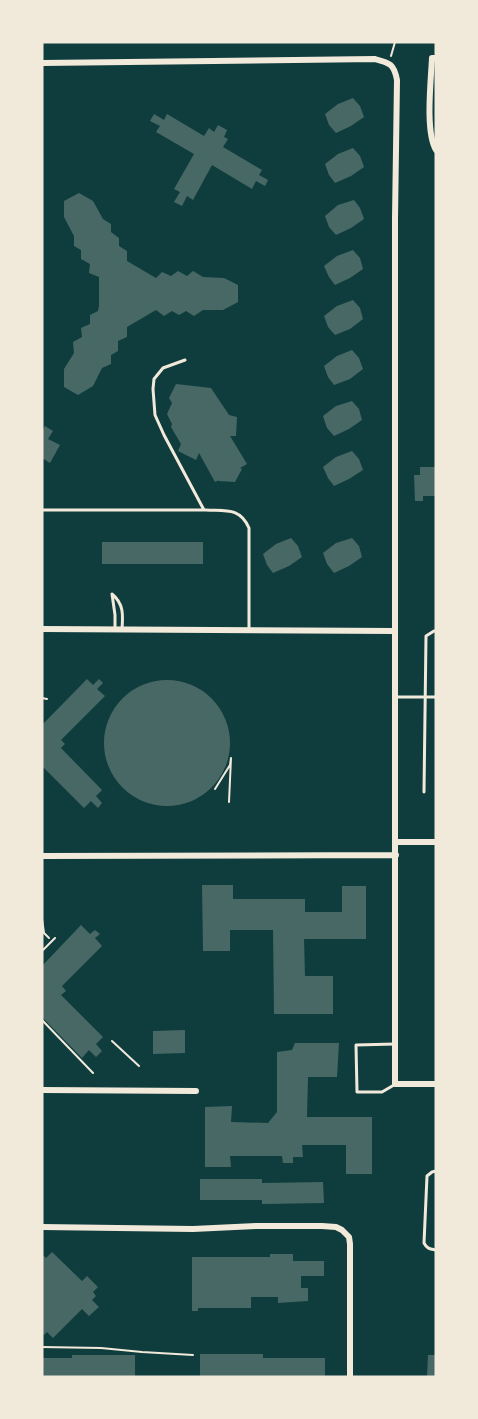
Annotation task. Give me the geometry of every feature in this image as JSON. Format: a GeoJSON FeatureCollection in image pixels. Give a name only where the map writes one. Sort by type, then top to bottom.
{"type":"FeatureCollection","features":[{"type":"Feature","properties":{"kind":"street"},"geometry":{"type":"LineString","coordinates":[[42,63],[375,58],[388,63],[395,71],[397,80],[395,1084],[436,1084]]}},
{"type":"Feature","properties":{"kind":"street"},"geometry":{"type":"LineString","coordinates":[[436,58],[432,58],[430,127],[436,150]]}},
{"type":"Feature","properties":{"kind":"street"},"geometry":{"type":"LineString","coordinates":[[42,629],[395,631]]}},
{"type":"Feature","properties":{"kind":"street"},"geometry":{"type":"LineString","coordinates":[[396,842],[436,842]]}},
{"type":"Feature","properties":{"kind":"street"},"geometry":{"type":"LineString","coordinates":[[42,856],[396,855]]}},
{"type":"Feature","properties":{"kind":"street"},"geometry":{"type":"LineString","coordinates":[[42,1090],[196,1091]]}},
{"type":"Feature","properties":{"kind":"street"},"geometry":{"type":"LineString","coordinates":[[42,1227],[194,1229],[256,1226],[336,1227],[349,1237],[350,1244],[350,1377]]}},
{"type":"Feature","properties":{"kind":"lane"},"geometry":{"type":"LineString","coordinates":[[185,360],[163,368],[154,379],[155,415],[204,510]]}},
{"type":"Feature","properties":{"kind":"lane"},"geometry":{"type":"LineString","coordinates":[[42,510],[204,510],[238,513],[245,519],[249,528],[249,630]]}},
{"type":"Feature","properties":{"kind":"lane"},"geometry":{"type":"LineString","coordinates":[[112,594],[119,600],[122,608],[118,629],[112,594]]}},
{"type":"Feature","properties":{"kind":"lane"},"geometry":{"type":"LineString","coordinates":[[424,792],[426,636],[436,631]]}},
{"type":"Feature","properties":{"kind":"lane"},"geometry":{"type":"LineString","coordinates":[[395,697],[436,697]]}},
{"type":"Feature","properties":{"kind":"lane"},"geometry":{"type":"LineString","coordinates":[[395,1044],[356,1045],[357,1092],[382,1092],[395,1084]]}},
{"type":"Feature","properties":{"kind":"lane"},"geometry":{"type":"LineString","coordinates":[[436,1171],[427,1176],[424,1243],[426,1247],[436,1250]]}},
{"type":"Feature","properties":{"kind":"path"},"geometry":{"type":"LineString","coordinates":[[388,63],[395,42]]}},
{"type":"Feature","properties":{"kind":"path"},"geometry":{"type":"LineString","coordinates":[[42,698],[47,699]]}},
{"type":"Feature","properties":{"kind":"path"},"geometry":{"type":"LineString","coordinates":[[215,789],[230,765],[231,758],[230,802]]}},
{"type":"Feature","properties":{"kind":"path"},"geometry":{"type":"LineString","coordinates":[[42,919],[44,933],[49,938]]}},
{"type":"Feature","properties":{"kind":"path"},"geometry":{"type":"LineString","coordinates":[[42,951],[56,938]]}},
{"type":"Feature","properties":{"kind":"path"},"geometry":{"type":"LineString","coordinates":[[42,1020],[93,1073]]}},
{"type":"Feature","properties":{"kind":"path"},"geometry":{"type":"LineString","coordinates":[[112,1041],[139,1066]]}},
{"type":"Feature","properties":{"kind":"path"},"geometry":{"type":"LineString","coordinates":[[42,1347],[101,1348],[193,1355]]}},
{"type":"Feature","properties":{"kind":"building"},"geometry":{"type":"Polygon","coordinates":[[[353,98],[360,106],[364,117],[336,133],[329,125],[325,114],[338,104],[353,98]]]}},
{"type":"Feature","properties":{"kind":"building"},"geometry":{"type":"Polygon","coordinates":[[[154,114],[164,120],[167,114],[204,136],[209,128],[214,132],[218,125],[227,130],[224,137],[228,139],[223,147],[262,170],[259,175],[268,180],[265,186],[256,181],[252,189],[212,165],[193,200],[187,196],[182,206],[174,202],[180,192],[174,189],[194,154],[156,132],[160,126],[150,121],[154,114]]]}},
{"type":"Feature","properties":{"kind":"building"},"geometry":{"type":"Polygon","coordinates":[[[353,148],[360,156],[364,167],[335,183],[325,164],[338,154],[353,148]]]}},
{"type":"Feature","properties":{"kind":"building"},"geometry":{"type":"Polygon","coordinates":[[[79,193],[93,201],[103,219],[111,224],[111,232],[119,238],[119,246],[127,251],[127,261],[156,278],[162,272],[171,276],[178,271],[187,276],[193,271],[203,277],[224,278],[238,285],[238,302],[223,310],[203,310],[194,316],[186,311],[179,315],[172,311],[164,316],[156,310],[127,327],[127,337],[118,341],[118,351],[111,355],[111,364],[102,368],[93,386],[78,395],[64,387],[64,369],[74,353],[73,342],[82,337],[81,328],[90,324],[90,315],[98,311],[99,306],[99,277],[89,273],[90,264],[81,259],[81,250],[74,246],[74,236],[64,217],[64,201],[79,193]]]}},
{"type":"Feature","properties":{"kind":"building"},"geometry":{"type":"Polygon","coordinates":[[[354,200],[364,219],[336,235],[329,227],[325,216],[338,205],[354,200]]]}},
{"type":"Feature","properties":{"kind":"building"},"geometry":{"type":"Polygon","coordinates":[[[353,250],[360,258],[363,269],[335,285],[324,266],[337,256],[353,250]]]}},
{"type":"Feature","properties":{"kind":"building"},"geometry":{"type":"Polygon","coordinates":[[[353,300],[360,308],[363,319],[350,329],[335,335],[328,327],[324,316],[337,306],[353,300]]]}},
{"type":"Feature","properties":{"kind":"building"},"geometry":{"type":"Polygon","coordinates":[[[352,350],[359,358],[363,369],[350,379],[334,385],[324,366],[337,356],[352,350]]]}},
{"type":"Feature","properties":{"kind":"building"},"geometry":{"type":"Polygon","coordinates":[[[176,384],[211,388],[229,415],[237,417],[236,436],[230,436],[247,464],[240,468],[242,469],[235,482],[219,480],[215,482],[199,453],[196,460],[178,451],[181,444],[171,427],[172,424],[167,414],[172,403],[169,398],[176,384]]]}},
{"type":"Feature","properties":{"kind":"building"},"geometry":{"type":"Polygon","coordinates":[[[352,401],[359,409],[362,420],[334,436],[327,428],[323,416],[336,406],[352,401]]]}},
{"type":"Feature","properties":{"kind":"building"},"geometry":{"type":"Polygon","coordinates":[[[45,426],[53,431],[48,439],[60,445],[50,463],[42,458],[42,431],[45,426]]]}},
{"type":"Feature","properties":{"kind":"building"},"geometry":{"type":"Polygon","coordinates":[[[352,451],[359,459],[363,470],[334,486],[323,467],[336,457],[352,451]]]}},
{"type":"Feature","properties":{"kind":"building"},"geometry":{"type":"Polygon","coordinates":[[[420,467],[436,467],[436,496],[423,496],[423,501],[415,501],[414,475],[420,475],[420,467]]]}},
{"type":"Feature","properties":{"kind":"building"},"geometry":{"type":"Polygon","coordinates":[[[291,538],[298,546],[302,557],[273,573],[263,554],[276,544],[291,538]]]}},
{"type":"Feature","properties":{"kind":"building"},"geometry":{"type":"Polygon","coordinates":[[[352,538],[359,546],[362,557],[334,573],[323,553],[336,543],[352,538]]]}},
{"type":"Feature","properties":{"kind":"building"},"geometry":{"type":"Polygon","coordinates":[[[102,542],[203,542],[203,564],[102,564],[102,542]]]}},
{"type":"Feature","properties":{"kind":"building"},"geometry":{"type":"Polygon","coordinates":[[[87,679],[93,685],[99,679],[103,683],[97,689],[105,696],[61,740],[65,744],[61,748],[102,790],[96,796],[102,803],[98,808],[91,801],[84,808],[42,766],[42,721],[44,723],[87,679]]]}},
{"type":"Feature","properties":{"kind":"building"},"geometry":{"type":"Polygon","coordinates":[[[167,680],[191,685],[212,698],[225,719],[230,743],[225,767],[212,788],[191,801],[167,806],[143,801],[122,788],[109,767],[104,743],[109,719],[122,698],[143,685],[167,680]]]}},
{"type":"Feature","properties":{"kind":"building"},"geometry":{"type":"Polygon","coordinates":[[[202,885],[233,885],[233,899],[305,899],[305,912],[342,912],[342,886],[366,886],[366,939],[304,939],[305,976],[333,976],[333,1014],[274,1014],[273,930],[230,930],[230,951],[203,951],[202,885]]]}},
{"type":"Feature","properties":{"kind":"building"},"geometry":{"type":"Polygon","coordinates":[[[81,925],[90,934],[95,930],[100,934],[95,938],[102,946],[62,986],[66,991],[61,995],[103,1037],[96,1044],[102,1051],[96,1057],[89,1050],[82,1058],[42,1017],[42,966],[81,925]]]}},
{"type":"Feature","properties":{"kind":"building"},"geometry":{"type":"Polygon","coordinates":[[[185,1030],[185,1053],[153,1054],[153,1031],[185,1030]]]}},
{"type":"Feature","properties":{"kind":"building"},"geometry":{"type":"Polygon","coordinates":[[[295,1043],[339,1043],[337,1077],[308,1077],[307,1117],[372,1117],[372,1174],[346,1174],[346,1145],[302,1145],[303,1157],[293,1157],[293,1163],[283,1163],[282,1156],[230,1156],[231,1167],[205,1167],[205,1107],[232,1106],[231,1122],[268,1123],[277,1112],[277,1052],[292,1050],[295,1043]]]}},
{"type":"Feature","properties":{"kind":"building"},"geometry":{"type":"Polygon","coordinates":[[[200,1179],[262,1179],[262,1183],[323,1182],[324,1203],[262,1204],[262,1200],[200,1200],[200,1179]]]}},
{"type":"Feature","properties":{"kind":"building"},"geometry":{"type":"Polygon","coordinates":[[[52,1252],[82,1281],[87,1276],[98,1287],[93,1292],[96,1296],[92,1300],[99,1307],[89,1316],[82,1309],[53,1338],[47,1332],[44,1335],[42,1333],[42,1256],[46,1258],[52,1252]]]}},
{"type":"Feature","properties":{"kind":"building"},"geometry":{"type":"Polygon","coordinates":[[[270,1254],[293,1254],[293,1261],[324,1261],[324,1276],[301,1276],[301,1288],[308,1288],[308,1301],[278,1303],[278,1297],[251,1297],[251,1308],[198,1308],[198,1311],[192,1311],[192,1257],[270,1257],[270,1254]]]}},
{"type":"Feature","properties":{"kind":"building"},"geometry":{"type":"Polygon","coordinates":[[[200,1354],[263,1354],[263,1358],[325,1358],[325,1377],[200,1377],[200,1354]]]}},
{"type":"Feature","properties":{"kind":"building"},"geometry":{"type":"Polygon","coordinates":[[[72,1355],[135,1355],[135,1376],[42,1377],[42,1358],[72,1358],[72,1355]]]}},
{"type":"Feature","properties":{"kind":"building"},"geometry":{"type":"Polygon","coordinates":[[[428,1355],[436,1355],[436,1377],[427,1377],[428,1355]]]}}]}
